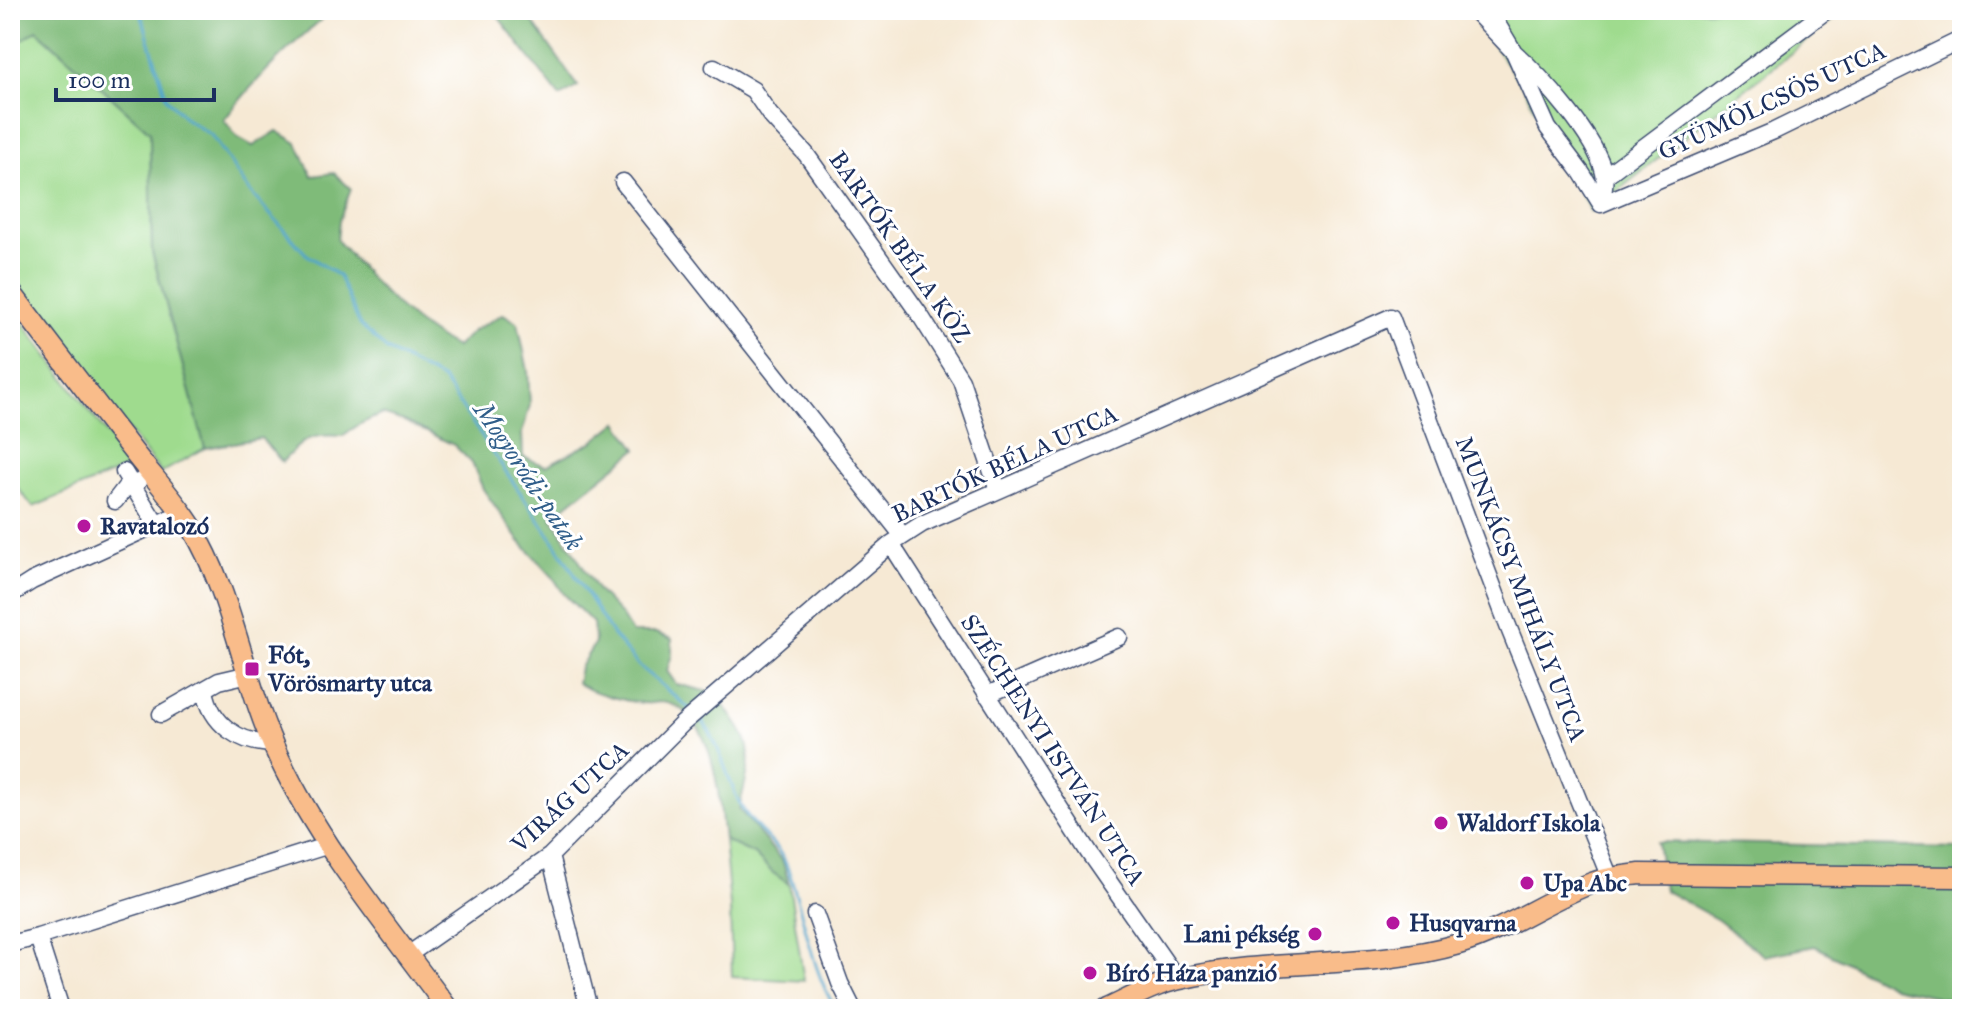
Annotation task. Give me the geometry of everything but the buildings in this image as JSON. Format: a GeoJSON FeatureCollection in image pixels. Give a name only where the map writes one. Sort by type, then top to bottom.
{"type":"FeatureCollection","features":[{"type":"Feature","properties":{"kind":"main road"},"geometry":{"type":"LineString","coordinates":[[10,291],[181,513],[208,557],[273,744],[302,801],[329,845],[448,1009]]}},
{"type":"Feature","properties":{"kind":"main road"},"geometry":{"type":"LineString","coordinates":[[1107,1009],[1177,979],[1216,972],[1428,952],[1502,929],[1591,883],[1610,878],[1640,874],[1962,877]]}},
{"type":"Feature","properties":{"kind":"street"},"geometry":{"type":"LineString","coordinates":[[1474,10],[1533,68],[1571,114],[1598,157],[1605,176],[1601,204]]}},
{"type":"Feature","properties":{"kind":"street"},"geometry":{"type":"LineString","coordinates":[[1489,10],[1514,52],[1548,128],[1601,204]]}},
{"type":"Feature","properties":{"kind":"street"},"geometry":{"type":"LineString","coordinates":[[1605,176],[1827,10]]}},
{"type":"Feature","properties":{"kind":"street","name":"GYÜMÖLCSÖS UTCA"},"geometry":{"type":"LineString","coordinates":[[1601,204],[1774,131],[1962,39]]}},
{"type":"Feature","properties":{"kind":"street","name":"BARTÓK BÉLA KÖZ"},"geometry":{"type":"LineString","coordinates":[[714,67],[753,90],[770,115],[806,154],[920,315],[961,380],[998,490]]}},
{"type":"Feature","properties":{"kind":"street","name":"SZÉCHENYI ISTVÁN UTCA"},"geometry":{"type":"LineString","coordinates":[[623,182],[897,540],[987,695],[1089,853],[1177,979]]}},
{"type":"Feature","properties":{"kind":"street","name":"BARTÓK BÉLA UTCA"},"geometry":{"type":"LineString","coordinates":[[690,717],[897,540],[922,524],[1391,317]]}},
{"type":"Feature","properties":{"kind":"street","name":"MUNKÁCSY MIHÁLY UTCA"},"geometry":{"type":"LineString","coordinates":[[1391,317],[1517,651],[1610,878]]}},
{"type":"Feature","properties":{"kind":"street"},"geometry":{"type":"LineString","coordinates":[[128,479],[149,472]]}},
{"type":"Feature","properties":{"kind":"street"},"geometry":{"type":"LineString","coordinates":[[115,501],[128,479]]}},
{"type":"Feature","properties":{"kind":"street"},"geometry":{"type":"LineString","coordinates":[[128,479],[157,525]]}},
{"type":"Feature","properties":{"kind":"street"},"geometry":{"type":"LineString","coordinates":[[10,595],[32,581],[181,513]]}},
{"type":"Feature","properties":{"kind":"street"},"geometry":{"type":"LineString","coordinates":[[987,695],[1119,637]]}},
{"type":"Feature","properties":{"kind":"street"},"geometry":{"type":"LineString","coordinates":[[161,714],[219,681],[249,674]]}},
{"type":"Feature","properties":{"kind":"street"},"geometry":{"type":"LineString","coordinates":[[205,690],[213,715],[228,730],[252,743],[273,744]]}},
{"type":"Feature","properties":{"kind":"street","name":"VIRÁG UTCA"},"geometry":{"type":"LineString","coordinates":[[408,955],[550,856],[690,717]]}},
{"type":"Feature","properties":{"kind":"street"},"geometry":{"type":"LineString","coordinates":[[10,944],[329,845]]}},
{"type":"Feature","properties":{"kind":"street"},"geometry":{"type":"LineString","coordinates":[[550,856],[589,1009]]}},
{"type":"Feature","properties":{"kind":"street"},"geometry":{"type":"LineString","coordinates":[[815,914],[840,983],[853,1009]]}},
{"type":"Feature","properties":{"kind":"street"},"geometry":{"type":"LineString","coordinates":[[38,937],[61,1009]]}},
{"type":"Feature","properties":{"kind":"green space"},"geometry":{"type":"Polygon","coordinates":[[[10,10],[333,10],[275,62],[224,120],[237,137],[253,146],[277,131],[297,143],[312,176],[334,173],[351,189],[339,221],[337,240],[406,314],[439,338],[456,347],[474,330],[503,314],[518,323],[528,371],[530,405],[522,433],[523,457],[546,466],[594,441],[618,422],[637,449],[552,517],[598,591],[621,615],[632,633],[656,633],[672,639],[672,655],[667,671],[676,684],[714,693],[736,721],[746,740],[749,756],[739,809],[783,862],[789,884],[754,854],[724,840],[711,758],[693,720],[679,708],[661,702],[645,703],[618,698],[577,683],[580,667],[595,643],[593,623],[519,540],[483,489],[472,463],[454,445],[382,414],[342,436],[308,439],[282,462],[261,438],[205,448],[152,252],[150,132],[37,30],[10,48],[10,10]]]}},
{"type":"Feature","properties":{"kind":"green space"},"geometry":{"type":"Polygon","coordinates":[[[493,10],[524,10],[578,86],[560,97],[493,10]]]}},
{"type":"Feature","properties":{"kind":"green space"},"geometry":{"type":"Polygon","coordinates":[[[1469,10],[1845,10],[1591,212],[1523,87],[1469,10]]]}},
{"type":"Feature","properties":{"kind":"green space"},"geometry":{"type":"Polygon","coordinates":[[[37,30],[150,132],[152,252],[205,448],[161,473],[10,277],[10,48],[37,30]]]}},
{"type":"Feature","properties":{"kind":"green space"},"geometry":{"type":"Polygon","coordinates":[[[10,306],[131,466],[33,507],[10,478],[10,306]]]}},
{"type":"Feature","properties":{"kind":"green space"},"geometry":{"type":"Polygon","coordinates":[[[724,840],[754,854],[789,884],[804,981],[732,977],[724,840]]]}},
{"type":"Feature","properties":{"kind":"green space"},"geometry":{"type":"Polygon","coordinates":[[[1657,842],[1962,848],[1962,1002],[1893,987],[1815,946],[1764,956],[1718,920],[1664,890],[1657,842]]]}},
{"type":"Feature","properties":{"kind":"waterway","name":"Mogyoródi-patak"},"geometry":{"type":"LineString","coordinates":[[140,10],[167,99],[186,119],[211,135],[250,192],[306,254],[339,276],[360,325],[387,350],[443,380],[555,543],[612,634],[639,666],[691,710]]}},
{"type":"Feature","properties":{"kind":"waterway","name":"Mogyoródi-patak"},"geometry":{"type":"LineString","coordinates":[[700,718],[713,739],[741,806],[786,864],[820,977],[836,1009]]}},
{"type":"Feature","properties":{"kind":"place","name":"Ravatalozó"},"geometry":{"type":"Point","coordinates":[84,526]}},
{"type":"Feature","properties":{"kind":"place","name":"Fót, Vörösmarty utca"},"geometry":{"type":"Point","coordinates":[252,669]}},
{"type":"Feature","properties":{"kind":"place","name":"Waldorf Iskola"},"geometry":{"type":"Point","coordinates":[1441,823]}},
{"type":"Feature","properties":{"kind":"place","name":"Upa Abc"},"geometry":{"type":"Point","coordinates":[1527,883]}},
{"type":"Feature","properties":{"kind":"place","name":"Husqvarna"},"geometry":{"type":"Point","coordinates":[1393,923]}},
{"type":"Feature","properties":{"kind":"place","name":"Lani pékség"},"geometry":{"type":"Point","coordinates":[1315,934]}},
{"type":"Feature","properties":{"kind":"place","name":"Bíró Háza panzió"},"geometry":{"type":"Point","coordinates":[1090,973]}}]}
